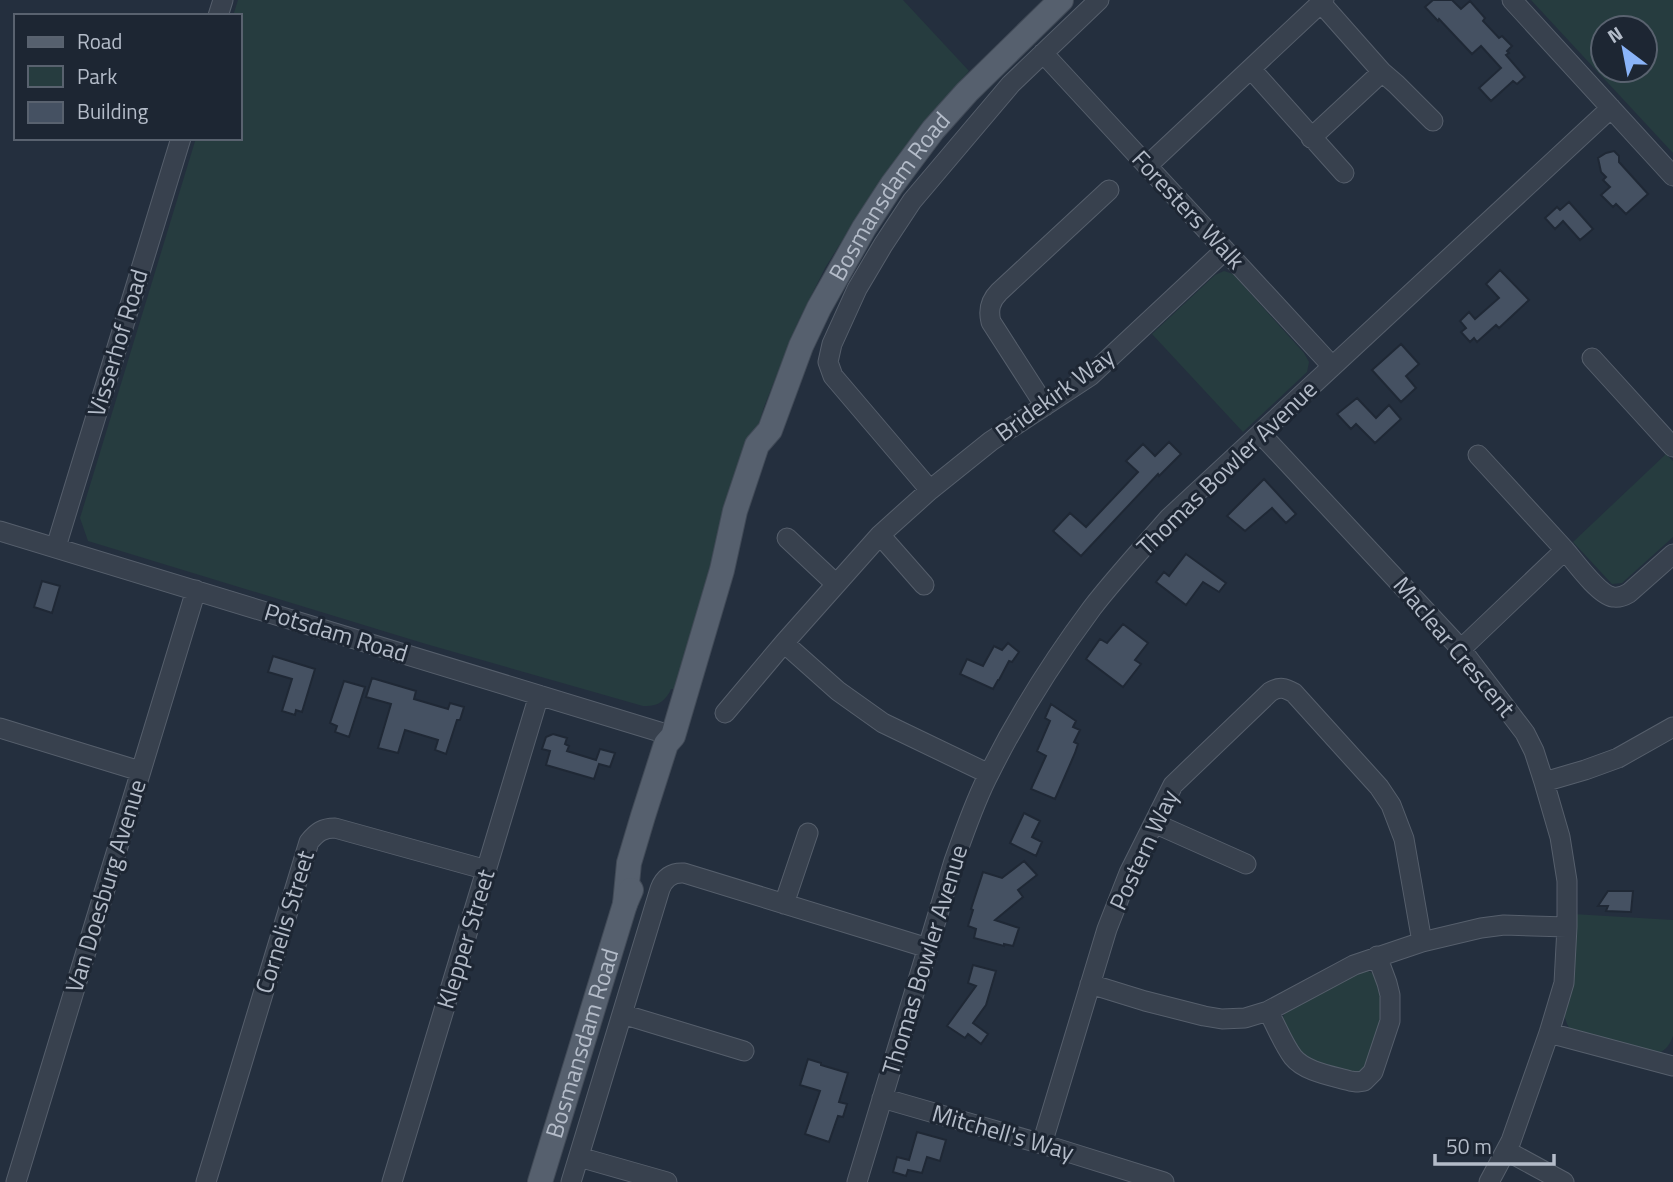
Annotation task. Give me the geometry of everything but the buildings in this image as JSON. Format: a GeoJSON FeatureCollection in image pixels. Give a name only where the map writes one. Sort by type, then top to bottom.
{"type":"FeatureCollection","features":[{"type":"Feature","properties":{"kind":"main road","name":"Bosmansdam Road"},"geometry":{"type":"LineString","coordinates":[[540,1182],[625,904],[659,820],[674,755],[673,736],[722,570],[735,511],[757,445],[770,430],[801,346],[819,308],[864,228],[892,185],[933,130],[967,92],[1061,0]]}},
{"type":"Feature","properties":{"kind":"street"},"geometry":{"type":"LineString","coordinates":[[930,491],[833,376],[828,362],[832,344],[857,289],[912,201],[1011,84],[1099,0]]}},
{"type":"Feature","properties":{"kind":"street"},"geometry":{"type":"LineString","coordinates":[[1512,0],[1673,176]]}},
{"type":"Feature","properties":{"kind":"street"},"geometry":{"type":"LineString","coordinates":[[1147,166],[1323,1],[1382,72],[1433,121]]}},
{"type":"Feature","properties":{"kind":"street","name":"Foresters Walk"},"geometry":{"type":"LineString","coordinates":[[1043,53],[1332,366]]}},
{"type":"Feature","properties":{"kind":"street"},"geometry":{"type":"LineString","coordinates":[[1251,69],[1344,173]]}},
{"type":"Feature","properties":{"kind":"street"},"geometry":{"type":"LineString","coordinates":[[1311,138],[1382,72]]}},
{"type":"Feature","properties":{"kind":"street","name":"Thomas Bowler Avenue"},"geometry":{"type":"LineString","coordinates":[[857,1182],[954,861],[989,774],[1041,682],[1093,607],[1169,518],[1611,108]]}},
{"type":"Feature","properties":{"kind":"street","name":"Visserhof Road"},"geometry":{"type":"LineString","coordinates":[[56,547],[180,140]]}},
{"type":"Feature","properties":{"kind":"street"},"geometry":{"type":"LineString","coordinates":[[1045,406],[991,322],[990,306],[999,292],[1109,190]]}},
{"type":"Feature","properties":{"kind":"street","name":"Bridekirk Way"},"geometry":{"type":"LineString","coordinates":[[725,713],[880,535],[991,441],[1090,376],[1225,250]]}},
{"type":"Feature","properties":{"kind":"street"},"geometry":{"type":"LineString","coordinates":[[1592,358],[1673,447]]}},
{"type":"Feature","properties":{"kind":"street","name":"Maclear Crescent"},"geometry":{"type":"LineString","coordinates":[[1261,434],[1461,649],[1525,733],[1544,782],[1560,837],[1567,881],[1564,983],[1507,1151],[1489,1182]]}},
{"type":"Feature","properties":{"kind":"street"},"geometry":{"type":"LineString","coordinates":[[1478,455],[1607,595],[1622,597],[1629,593],[1673,554]]}},
{"type":"Feature","properties":{"kind":"street","name":"Potsdam Road"},"geometry":{"type":"LineString","coordinates":[[0,531],[673,736]]}},
{"type":"Feature","properties":{"kind":"street"},"geometry":{"type":"LineString","coordinates":[[880,535],[924,584]]}},
{"type":"Feature","properties":{"kind":"street"},"geometry":{"type":"LineString","coordinates":[[787,538],[836,584]]}},
{"type":"Feature","properties":{"kind":"street"},"geometry":{"type":"LineString","coordinates":[[1461,649],[1565,550]]}},
{"type":"Feature","properties":{"kind":"street","name":"Van Doesburg Avenue"},"geometry":{"type":"LineString","coordinates":[[16,1182],[197,590]]}},
{"type":"Feature","properties":{"kind":"street"},"geometry":{"type":"LineString","coordinates":[[784,643],[838,691],[883,723],[989,774]]}},
{"type":"Feature","properties":{"kind":"street","name":"Postern Way"},"geometry":{"type":"LineString","coordinates":[[1042,1144],[1118,899],[1173,785],[1277,688],[1286,688],[1294,693],[1347,750],[1391,805],[1404,839],[1422,942]]}},
{"type":"Feature","properties":{"kind":"street","name":"Klepper Street"},"geometry":{"type":"LineString","coordinates":[[392,1182],[539,695]]}},
{"type":"Feature","properties":{"kind":"street"},"geometry":{"type":"LineString","coordinates":[[1544,782],[1618,758],[1673,727]]}},
{"type":"Feature","properties":{"kind":"street"},"geometry":{"type":"LineString","coordinates":[[0,728],[140,771]]}},
{"type":"Feature","properties":{"kind":"street"},"geometry":{"type":"LineString","coordinates":[[1154,823],[1245,864]]}},
{"type":"Feature","properties":{"kind":"street","name":"Cornelis Street"},"geometry":{"type":"LineString","coordinates":[[206,1182],[309,842],[317,832],[335,828],[487,870]]}},
{"type":"Feature","properties":{"kind":"street"},"geometry":{"type":"LineString","coordinates":[[784,904],[808,833]]}},
{"type":"Feature","properties":{"kind":"street"},"geometry":{"type":"LineString","coordinates":[[571,1182],[660,889],[669,876],[684,873],[928,948]]}},
{"type":"Feature","properties":{"kind":"street"},"geometry":{"type":"LineString","coordinates":[[1090,984],[1204,1016],[1245,1018],[1268,1011],[1354,965],[1422,942],[1504,925],[1566,927]]}},
{"type":"Feature","properties":{"kind":"street"},"geometry":{"type":"LineString","coordinates":[[1268,1011],[1293,1058],[1301,1064],[1357,1083],[1364,1081],[1373,1072],[1390,1021],[1390,995],[1377,956]]}},
{"type":"Feature","properties":{"kind":"street"},"geometry":{"type":"LineString","coordinates":[[622,1014],[744,1051]]}},
{"type":"Feature","properties":{"kind":"street"},"geometry":{"type":"LineString","coordinates":[[1549,1032],[1673,1065]]}},
{"type":"Feature","properties":{"kind":"street","name":"Mitchell's Way"},"geometry":{"type":"LineString","coordinates":[[882,1098],[1164,1182]]}},
{"type":"Feature","properties":{"kind":"street"},"geometry":{"type":"LineString","coordinates":[[1507,1151],[1564,1182]]}},
{"type":"Feature","properties":{"kind":"street"},"geometry":{"type":"LineString","coordinates":[[579,1157],[667,1182]]}},
{"type":"Feature","properties":{"kind":"green space"},"geometry":{"type":"Polygon","coordinates":[[[238,0],[903,0],[969,71],[921,126],[867,201],[825,268],[797,324],[764,407],[676,689],[671,689],[660,702],[643,706],[426,644],[88,541],[80,518],[195,140],[242,140],[242,14],[234,14],[238,0]]]}},
{"type":"Feature","properties":{"kind":"green space"},"geometry":{"type":"Polygon","coordinates":[[[1531,0],[1673,0],[1673,153],[1609,84],[1659,84],[1659,14],[1589,14],[1589,62],[1531,0]]]}},
{"type":"Feature","properties":{"kind":"green space"},"geometry":{"type":"Polygon","coordinates":[[[1224,271],[1233,274],[1309,362],[1307,372],[1243,432],[1152,334],[1215,275],[1224,271]]]}},
{"type":"Feature","properties":{"kind":"green space"},"geometry":{"type":"Polygon","coordinates":[[[1666,454],[1673,461],[1673,537],[1622,583],[1612,584],[1573,542],[1666,454]]]}},
{"type":"Feature","properties":{"kind":"green space"},"geometry":{"type":"Polygon","coordinates":[[[1573,914],[1673,920],[1673,1036],[1668,1046],[1659,1053],[1570,1029],[1563,1012],[1573,914]]]}},
{"type":"Feature","properties":{"kind":"green space"},"geometry":{"type":"Polygon","coordinates":[[[1366,970],[1374,974],[1385,1007],[1371,1063],[1359,1075],[1303,1059],[1282,1020],[1286,1010],[1357,971],[1366,970]]]}}]}
